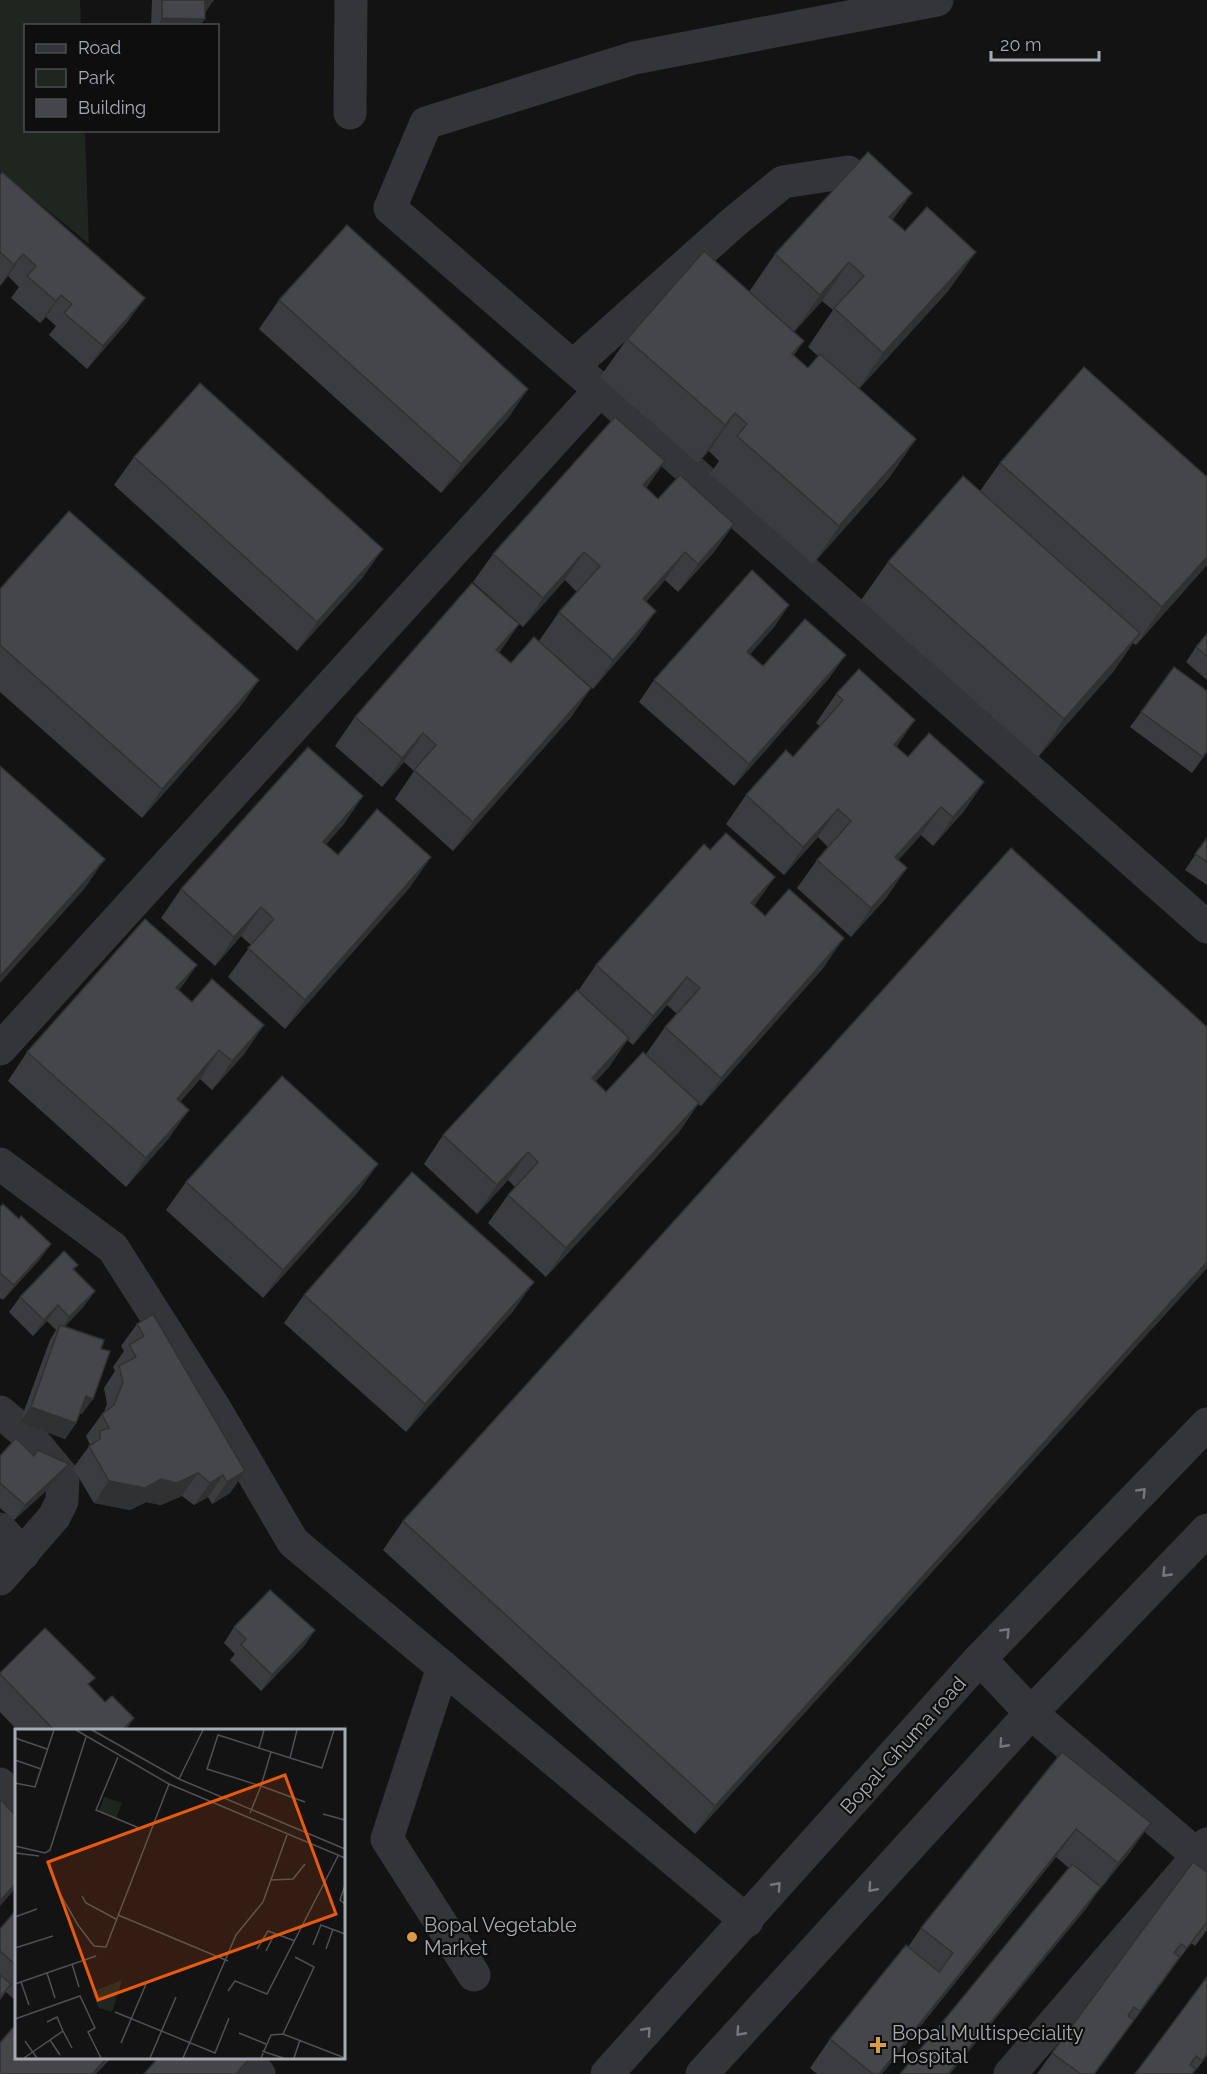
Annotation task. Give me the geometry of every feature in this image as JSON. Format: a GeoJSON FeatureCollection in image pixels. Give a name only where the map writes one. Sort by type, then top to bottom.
{"type":"FeatureCollection","features":[{"type":"Feature","properties":{"kind":"street"},"geometry":{"type":"LineString","coordinates":[[350,113],[351,0]]}},
{"type":"Feature","properties":{"kind":"street"},"geometry":{"type":"LineString","coordinates":[[937,0],[634,58],[426,123],[390,208],[573,366],[1207,927]]}},
{"type":"Feature","properties":{"kind":"street"},"geometry":{"type":"LineString","coordinates":[[573,366],[734,222],[783,182],[848,172]]}},
{"type":"Feature","properties":{"kind":"street"},"geometry":{"type":"LineString","coordinates":[[0,1049],[600,390]]}},
{"type":"Feature","properties":{"kind":"street"},"geometry":{"type":"LineString","coordinates":[[0,1164],[112,1248],[214,1407],[293,1542],[747,1921]]}},
{"type":"Feature","properties":{"kind":"street"},"geometry":{"type":"LineString","coordinates":[[0,1412],[29,1436],[63,1477],[62,1501],[54,1516],[0,1579]]}},
{"type":"Feature","properties":{"kind":"street","name":"Bopal-Ghuma road"},"geometry":{"type":"LineString","coordinates":[[607,2074],[747,1921],[980,1659],[1207,1424]]}},
{"type":"Feature","properties":{"kind":"street"},"geometry":{"type":"LineString","coordinates":[[0,1529],[23,1554]]}},
{"type":"Feature","properties":{"kind":"street"},"geometry":{"type":"LineString","coordinates":[[702,2074],[1032,1713],[1207,1530]]}},
{"type":"Feature","properties":{"kind":"street"},"geometry":{"type":"LineString","coordinates":[[980,1659],[1032,1713],[1204,1854],[1010,2074]]}},
{"type":"Feature","properties":{"kind":"street"},"geometry":{"type":"LineString","coordinates":[[442,1667],[387,1839],[474,1975]]}},
{"type":"Feature","properties":{"kind":"street"},"geometry":{"type":"LineString","coordinates":[[0,1784],[15,1801]]}},
{"type":"Feature","properties":{"kind":"street"},"geometry":{"type":"LineString","coordinates":[[243,2059],[259,2074]]}},
{"type":"Feature","properties":{"kind":"green space"},"geometry":{"type":"Polygon","coordinates":[[[0,0],[80,0],[81,24],[24,24],[24,132],[85,132],[89,244],[0,171],[0,0]]]}},
{"type":"Feature","properties":{"kind":"building"},"geometry":{"type":"Polygon","coordinates":[[[162,0],[213,1],[205,1],[205,19],[162,18],[162,0]]]}},
{"type":"Feature","properties":{"kind":"building"},"geometry":{"type":"Polygon","coordinates":[[[868,152],[912,193],[889,217],[905,231],[927,207],[976,252],[883,353],[834,308],[864,276],[849,262],[820,295],[775,254],[868,152]]]}},
{"type":"Feature","properties":{"kind":"building"},"geometry":{"type":"Polygon","coordinates":[[[2,172],[145,298],[103,346],[64,313],[72,304],[61,295],[56,301],[27,276],[36,266],[23,254],[14,265],[0,252],[0,175],[2,172]]]}},
{"type":"Feature","properties":{"kind":"building"},"geometry":{"type":"Polygon","coordinates":[[[347,225],[528,389],[461,464],[279,300],[347,225]]]}},
{"type":"Feature","properties":{"kind":"building"},"geometry":{"type":"Polygon","coordinates":[[[704,251],[804,341],[792,354],[808,368],[820,354],[916,439],[839,526],[737,436],[747,424],[735,413],[725,425],[627,339],[704,251]]]}},
{"type":"Feature","properties":{"kind":"building"},"geometry":{"type":"Polygon","coordinates":[[[1084,367],[1207,477],[1207,557],[1162,607],[1000,463],[1084,367]]]}},
{"type":"Feature","properties":{"kind":"building"},"geometry":{"type":"Polygon","coordinates":[[[200,383],[383,549],[317,622],[134,457],[200,383]]]}},
{"type":"Feature","properties":{"kind":"building"},"geometry":{"type":"Polygon","coordinates":[[[615,417],[665,461],[643,485],[658,499],[680,475],[734,524],[698,564],[685,552],[643,599],[656,611],[613,660],[559,612],[600,566],[584,552],[543,598],[493,554],[615,417]]]}},
{"type":"Feature","properties":{"kind":"building"},"geometry":{"type":"Polygon","coordinates":[[[963,476],[1140,633],[1064,719],[888,562],[963,476]]]}},
{"type":"Feature","properties":{"kind":"building"},"geometry":{"type":"Polygon","coordinates":[[[69,511],[259,680],[162,789],[0,645],[0,589],[69,511]]]}},
{"type":"Feature","properties":{"kind":"building"},"geometry":{"type":"Polygon","coordinates":[[[752,570],[789,605],[747,652],[763,666],[805,619],[846,655],[749,764],[654,680],[752,570]]]}},
{"type":"Feature","properties":{"kind":"building"},"geometry":{"type":"Polygon","coordinates":[[[472,583],[519,624],[496,650],[511,663],[534,637],[591,688],[473,822],[414,770],[436,745],[423,733],[402,758],[355,717],[472,583]]]}},
{"type":"Feature","properties":{"kind":"building"},"geometry":{"type":"Polygon","coordinates":[[[1207,634],[1207,656],[1196,647],[1207,634]]]}},
{"type":"Feature","properties":{"kind":"building"},"geometry":{"type":"Polygon","coordinates":[[[1174,667],[1207,691],[1207,751],[1203,757],[1141,712],[1174,667]]]}},
{"type":"Feature","properties":{"kind":"building"},"geometry":{"type":"Polygon","coordinates":[[[859,669],[915,720],[894,745],[908,757],[929,733],[984,782],[953,817],[941,807],[895,857],[907,868],[871,908],[817,860],[851,821],[838,809],[803,847],[746,795],[786,750],[793,757],[843,700],[836,694],[859,669]]]}},
{"type":"Feature","properties":{"kind":"building"},"geometry":{"type":"Polygon","coordinates":[[[308,747],[363,796],[323,842],[338,855],[377,809],[431,857],[305,1000],[248,948],[274,919],[261,907],[234,937],[181,889],[308,747]]]}},
{"type":"Feature","properties":{"kind":"building"},"geometry":{"type":"Polygon","coordinates":[[[0,766],[105,859],[0,976],[0,766]]]}},
{"type":"Feature","properties":{"kind":"building"},"geometry":{"type":"Polygon","coordinates":[[[726,833],[775,877],[751,903],[765,916],[789,889],[844,938],[721,1078],[665,1027],[700,988],[687,977],[653,1016],[596,965],[704,844],[710,850],[726,833]]]}},
{"type":"Feature","properties":{"kind":"building"},"geometry":{"type":"Polygon","coordinates":[[[1207,838],[1207,862],[1195,854],[1207,838]]]}},
{"type":"Feature","properties":{"kind":"building"},"geometry":{"type":"Polygon","coordinates":[[[1011,848],[1207,1027],[1207,1262],[715,1806],[403,1521],[1011,848]]]}},
{"type":"Feature","properties":{"kind":"building"},"geometry":{"type":"Polygon","coordinates":[[[145,919],[197,965],[176,988],[192,1002],[212,979],[264,1025],[232,1061],[219,1050],[177,1099],[189,1110],[146,1158],[27,1052],[145,919]]]}},
{"type":"Feature","properties":{"kind":"building"},"geometry":{"type":"Polygon","coordinates":[[[577,990],[629,1038],[592,1078],[606,1092],[643,1052],[699,1103],[566,1248],[508,1195],[538,1162],[528,1152],[497,1185],[443,1135],[577,990]]]}},
{"type":"Feature","properties":{"kind":"building"},"geometry":{"type":"Polygon","coordinates":[[[282,1076],[378,1164],[283,1270],[186,1182],[282,1076]]]}},
{"type":"Feature","properties":{"kind":"building"},"geometry":{"type":"Polygon","coordinates":[[[412,1172],[534,1282],[425,1404],[304,1295],[412,1172]]]}},
{"type":"Feature","properties":{"kind":"building"},"geometry":{"type":"Polygon","coordinates":[[[3,1204],[19,1219],[21,1216],[51,1244],[14,1285],[0,1273],[0,1207],[3,1204]]]}},
{"type":"Feature","properties":{"kind":"building"},"geometry":{"type":"Polygon","coordinates":[[[64,1251],[78,1265],[73,1269],[95,1291],[69,1317],[58,1305],[44,1320],[20,1297],[64,1251]]]}},
{"type":"Feature","properties":{"kind":"building"},"geometry":{"type":"Polygon","coordinates":[[[153,1314],[245,1471],[227,1482],[223,1475],[210,1483],[198,1473],[177,1483],[161,1479],[145,1488],[109,1481],[89,1446],[100,1439],[100,1431],[109,1428],[102,1414],[114,1405],[123,1382],[119,1366],[136,1357],[129,1345],[144,1336],[137,1324],[153,1314]]]}},
{"type":"Feature","properties":{"kind":"building"},"geometry":{"type":"Polygon","coordinates":[[[60,1325],[104,1340],[101,1349],[110,1351],[93,1399],[86,1396],[76,1423],[31,1407],[60,1325]]]}},
{"type":"Feature","properties":{"kind":"building"},"geometry":{"type":"Polygon","coordinates":[[[16,1438],[34,1456],[38,1450],[69,1464],[25,1505],[0,1483],[0,1456],[16,1438]]]}},
{"type":"Feature","properties":{"kind":"building"},"geometry":{"type":"Polygon","coordinates":[[[270,1590],[315,1630],[272,1675],[241,1645],[246,1639],[234,1627],[270,1590]]]}},
{"type":"Feature","properties":{"kind":"building"},"geometry":{"type":"Polygon","coordinates":[[[45,1628],[95,1678],[88,1684],[105,1702],[112,1696],[134,1718],[123,1729],[53,1729],[0,1673],[45,1628]]]}},
{"type":"Feature","properties":{"kind":"building"},"geometry":{"type":"Polygon","coordinates":[[[1062,1752],[1151,1823],[1118,1863],[1076,1829],[879,2074],[873,2074],[830,2039],[906,1945],[939,1972],[953,1953],[921,1928],[1062,1752]]]}},
{"type":"Feature","properties":{"kind":"building"},"geometry":{"type":"Polygon","coordinates":[[[0,1799],[15,1815],[15,1884],[0,1901],[0,1799]]]}},
{"type":"Feature","properties":{"kind":"building"},"geometry":{"type":"Polygon","coordinates":[[[1193,1862],[1207,1872],[1207,1922],[1187,1948],[1181,1944],[1174,1953],[1180,1957],[1140,2011],[1134,2007],[1128,2016],[1134,2020],[1094,2074],[1081,2074],[1052,2053],[1193,1862]]]}},
{"type":"Feature","properties":{"kind":"building"},"geometry":{"type":"Polygon","coordinates":[[[1072,1864],[1101,1887],[948,2074],[900,2074],[1072,1864]]]}},
{"type":"Feature","properties":{"kind":"building"},"geometry":{"type":"Polygon","coordinates":[[[15,1911],[15,1964],[0,1951],[0,1929],[15,1911]]]}},
{"type":"Feature","properties":{"kind":"building"},"geometry":{"type":"Polygon","coordinates":[[[0,1975],[11,1984],[0,1998],[0,1975]]]}},
{"type":"Feature","properties":{"kind":"building"},"geometry":{"type":"Polygon","coordinates":[[[1207,1977],[1207,2054],[1202,2061],[1196,2056],[1190,2065],[1196,2069],[1192,2074],[1135,2074],[1207,1977]]]}},
{"type":"Feature","properties":{"kind":"building"},"geometry":{"type":"Polygon","coordinates":[[[15,2025],[15,2059],[106,2059],[92,2074],[0,2074],[0,2043],[15,2025]]]}},
{"type":"Feature","properties":{"kind":"building"},"geometry":{"type":"Polygon","coordinates":[[[157,2059],[249,2059],[236,2074],[144,2074],[157,2059]]]}},
{"type":"Feature","properties":{"kind":"place","name":"Bopal Vegetable Market"},"geometry":{"type":"Point","coordinates":[412,1937]}},
{"type":"Feature","properties":{"kind":"place","name":"Bopal Multispeciality Hospital"},"geometry":{"type":"Point","coordinates":[878,2045]}}]}
